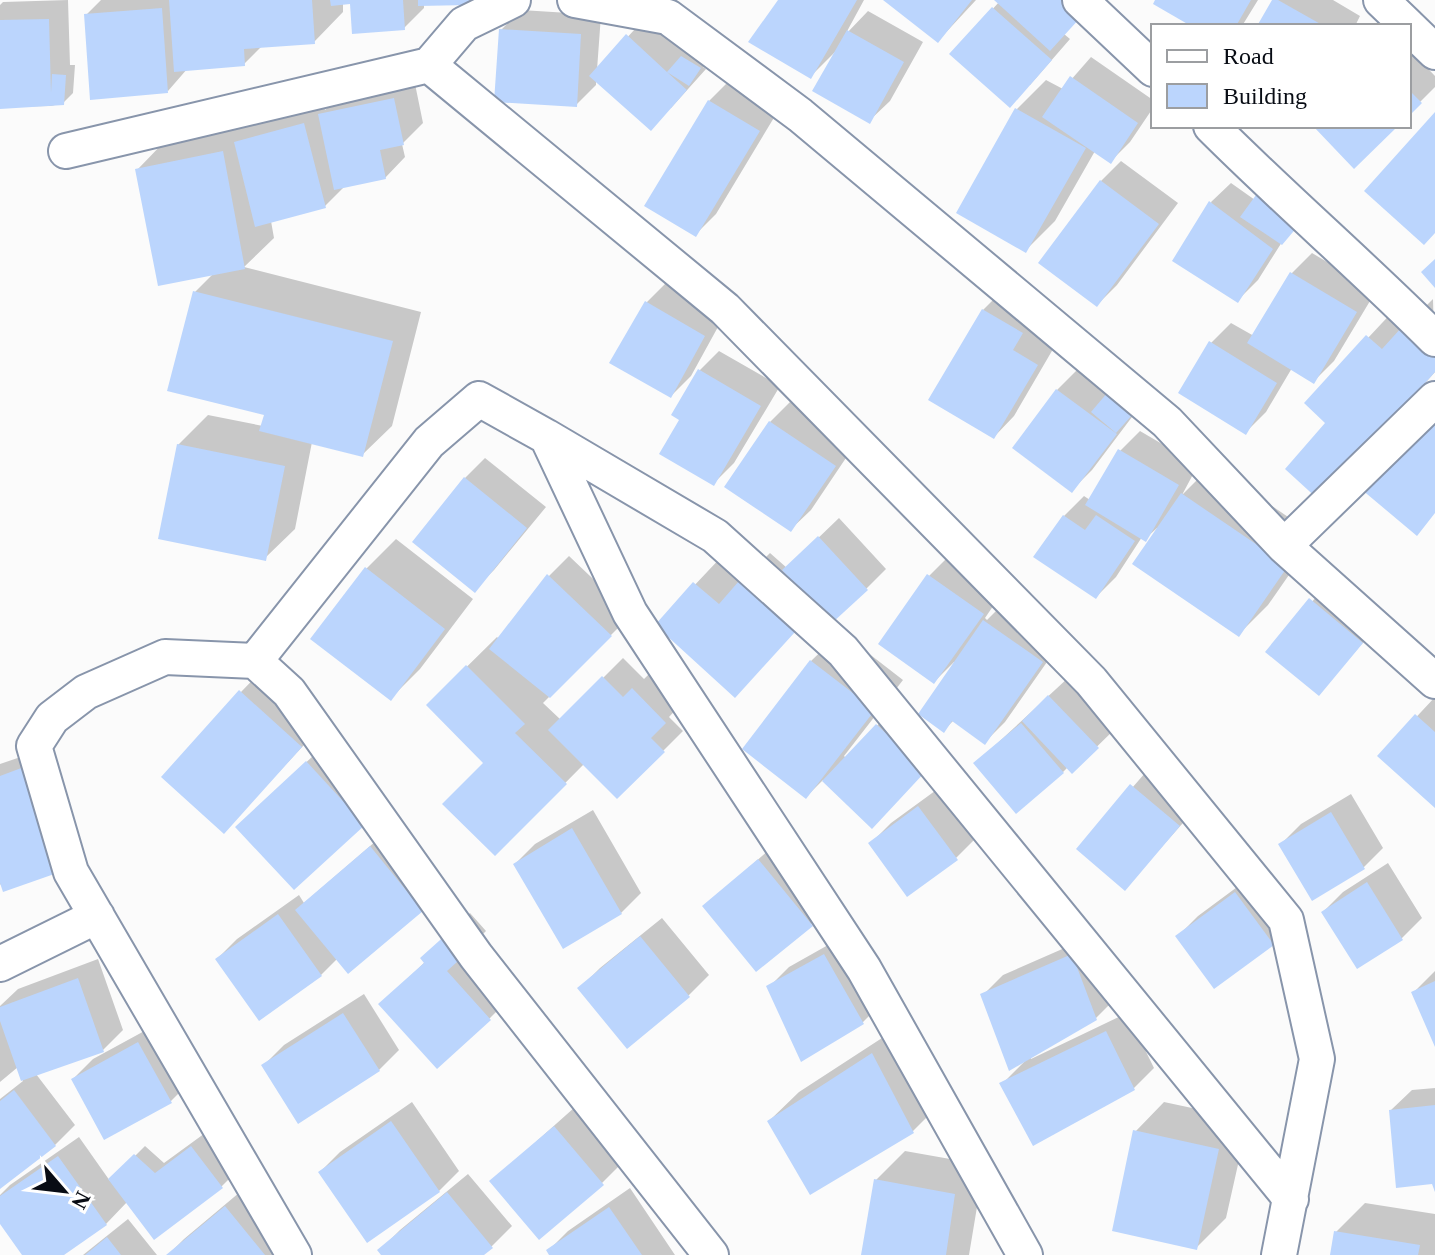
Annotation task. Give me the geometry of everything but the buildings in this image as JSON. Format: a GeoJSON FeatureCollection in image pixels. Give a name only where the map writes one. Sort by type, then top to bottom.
{"type":"FeatureCollection","features":[{"type":"Feature","properties":{"kind":"street"},"geometry":{"type":"LineString","coordinates":[[66,151],[429,65],[464,24],[513,0]]}},
{"type":"Feature","properties":{"kind":"street"},"geometry":{"type":"LineString","coordinates":[[575,0],[668,17],[800,115],[1167,422],[1284,546],[1435,681]]}},
{"type":"Feature","properties":{"kind":"street"},"geometry":{"type":"LineString","coordinates":[[1080,0],[1151,67]]}},
{"type":"Feature","properties":{"kind":"street"},"geometry":{"type":"LineString","coordinates":[[1381,0],[1406,24]]}},
{"type":"Feature","properties":{"kind":"street"},"geometry":{"type":"LineString","coordinates":[[1411,29],[1435,52]]}},
{"type":"Feature","properties":{"kind":"street"},"geometry":{"type":"LineString","coordinates":[[429,65],[725,309],[1091,681],[1286,920],[1317,1059],[1279,1255]]}},
{"type":"Feature","properties":{"kind":"street"},"geometry":{"type":"LineString","coordinates":[[1213,128],[1270,184],[1369,272],[1435,339]]}},
{"type":"Feature","properties":{"kind":"street"},"geometry":{"type":"LineString","coordinates":[[255,661],[429,442],[479,399],[715,536],[843,651],[1291,1199]]}},
{"type":"Feature","properties":{"kind":"street"},"geometry":{"type":"LineString","coordinates":[[1284,546],[1435,399]]}},
{"type":"Feature","properties":{"kind":"street"},"geometry":{"type":"LineString","coordinates":[[547,437],[630,613],[864,969],[1025,1255]]}},
{"type":"Feature","properties":{"kind":"street"},"geometry":{"type":"LineString","coordinates":[[294,1255],[71,872],[34,746],[52,718],[86,692],[165,657],[255,661],[289,692],[476,956],[711,1255]]}},
{"type":"Feature","properties":{"kind":"street"},"geometry":{"type":"LineString","coordinates":[[0,964],[97,916]]}}]}
